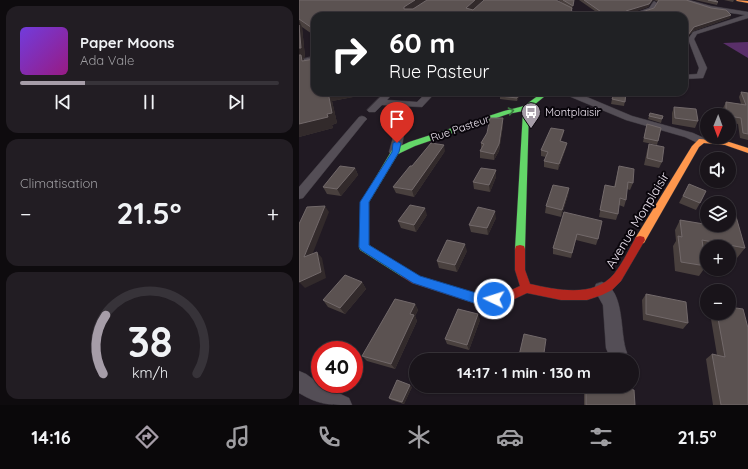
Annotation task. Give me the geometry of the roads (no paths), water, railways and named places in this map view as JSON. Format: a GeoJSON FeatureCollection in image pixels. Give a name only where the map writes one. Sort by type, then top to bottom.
{"type":"FeatureCollection","features":[{"type":"Feature","properties":{"kind":"street"},"geometry":{"type":"LineString","coordinates":[[552,0],[562,8],[571,12]]}},
{"type":"Feature","properties":{"kind":"street"},"geometry":{"type":"LineString","coordinates":[[684,0],[710,8],[748,15]]}},
{"type":"Feature","properties":{"kind":"street"},"geometry":{"type":"LineString","coordinates":[[738,0],[748,2]]}},
{"type":"Feature","properties":{"kind":"street"},"geometry":{"type":"LineString","coordinates":[[642,12],[651,9],[654,3]]}},
{"type":"Feature","properties":{"kind":"street"},"geometry":{"type":"LineString","coordinates":[[688,77],[701,76],[703,68],[691,39],[695,33],[748,15]]}},
{"type":"Feature","properties":{"kind":"street"},"geometry":{"type":"LineString","coordinates":[[299,62],[311,59]]}},
{"type":"Feature","properties":{"kind":"street"},"geometry":{"type":"LineString","coordinates":[[372,110],[386,96]]}},
{"type":"Feature","properties":{"kind":"street"},"geometry":{"type":"LineString","coordinates":[[411,115],[428,96]]}},
{"type":"Feature","properties":{"kind":"street"},"geometry":{"type":"LineString","coordinates":[[403,126],[399,134],[395,152],[365,202],[364,247],[417,280],[483,301],[506,298],[526,288],[521,270],[520,240],[526,108],[542,96]]}},
{"type":"Feature","properties":{"kind":"street"},"geometry":{"type":"LineString","coordinates":[[576,96],[622,115],[689,135],[700,140]]}},
{"type":"Feature","properties":{"kind":"street"},"geometry":{"type":"LineString","coordinates":[[381,102],[419,105]]}},
{"type":"Feature","properties":{"kind":"street","name":"Rue Pasteur"},"geometry":{"type":"LineString","coordinates":[[395,152],[413,144],[506,112],[526,108]]}},
{"type":"Feature","properties":{"kind":"street"},"geometry":{"type":"LineString","coordinates":[[299,195],[362,119]]}},
{"type":"Feature","properties":{"kind":"street","name":"Avenue Monplaisir"},"geometry":{"type":"LineString","coordinates":[[526,288],[553,294],[576,295],[602,289],[617,278],[695,148],[700,143]]}},
{"type":"Feature","properties":{"kind":"street"},"geometry":{"type":"LineString","coordinates":[[732,144],[748,151]]}},
{"type":"Feature","properties":{"kind":"street"},"geometry":{"type":"LineString","coordinates":[[602,289],[611,304],[615,348],[618,353]]}},
{"type":"Feature","properties":{"kind":"street"},"geometry":{"type":"LineString","coordinates":[[299,381],[314,392],[343,405]]}},
{"type":"Feature","properties":{"kind":"place","name":"Montplaisir"},"geometry":{"type":"Point","coordinates":[531,129]}}]}
